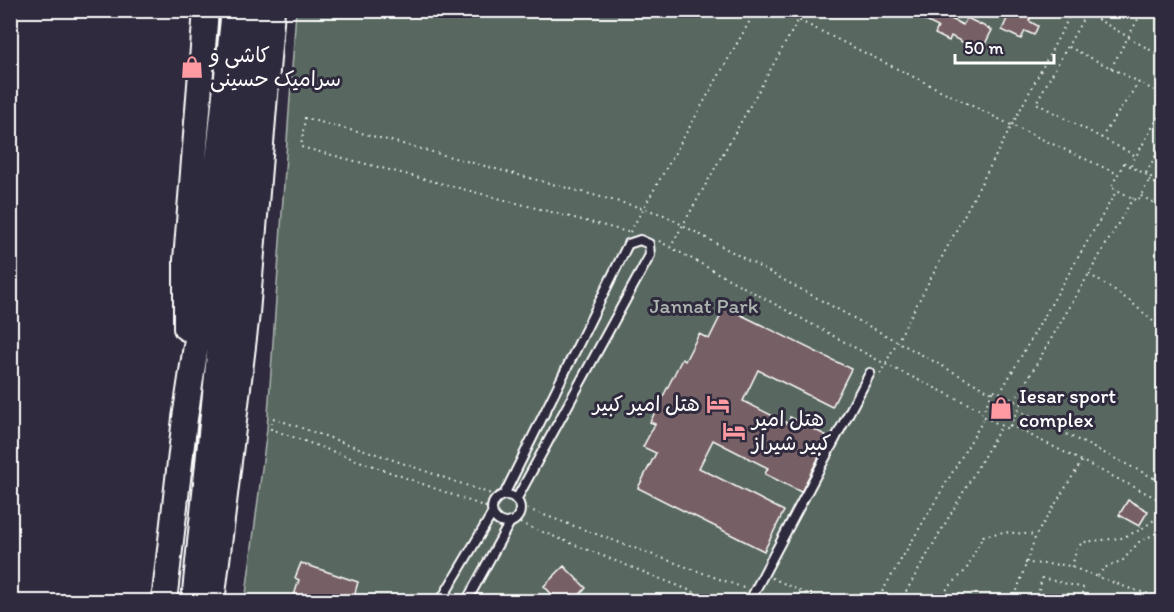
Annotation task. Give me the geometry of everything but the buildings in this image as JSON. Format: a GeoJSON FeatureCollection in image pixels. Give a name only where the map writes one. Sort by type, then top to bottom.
{"type":"FeatureCollection","features":[{"type":"Feature","properties":{"kind":"main road"},"geometry":{"type":"LineString","coordinates":[[185,418],[186,260],[206,10]]}},
{"type":"Feature","properties":{"kind":"main road"},"geometry":{"type":"LineString","coordinates":[[164,602],[185,418],[204,293],[234,10]]}},
{"type":"Feature","properties":{"kind":"main road"},"geometry":{"type":"LineString","coordinates":[[212,602],[247,313],[272,10]]}},
{"type":"Feature","properties":{"kind":"main road"},"geometry":{"type":"LineString","coordinates":[[194,602],[255,17]]}},
{"type":"Feature","properties":{"kind":"lane"},"geometry":{"type":"LineString","coordinates":[[440,602],[492,511],[495,501],[502,496],[628,244],[640,240],[649,244],[650,255],[518,503],[518,515],[466,602]]}},
{"type":"Feature","properties":{"kind":"lane"},"geometry":{"type":"LineString","coordinates":[[749,602],[870,373]]}},
{"type":"Feature","properties":{"kind":"lane"},"geometry":{"type":"LineString","coordinates":[[502,496],[511,496],[518,503]]}},
{"type":"Feature","properties":{"kind":"lane"},"geometry":{"type":"LineString","coordinates":[[492,511],[498,521],[512,522]]}},
{"type":"Feature","properties":{"kind":"path"},"geometry":{"type":"LineString","coordinates":[[630,233],[756,10]]}},
{"type":"Feature","properties":{"kind":"path"},"geometry":{"type":"LineString","coordinates":[[778,10],[1118,174]]}},
{"type":"Feature","properties":{"kind":"path"},"geometry":{"type":"LineString","coordinates":[[670,248],[804,10]]}},
{"type":"Feature","properties":{"kind":"path"},"geometry":{"type":"LineString","coordinates":[[880,374],[1073,10]]}},
{"type":"Feature","properties":{"kind":"path"},"geometry":{"type":"LineString","coordinates":[[1111,68],[1143,10]]}},
{"type":"Feature","properties":{"kind":"path"},"geometry":{"type":"LineString","coordinates":[[1148,10],[1164,20]]}},
{"type":"Feature","properties":{"kind":"path"},"geometry":{"type":"LineString","coordinates":[[1136,156],[1036,102],[1088,12],[1164,58]]}},
{"type":"Feature","properties":{"kind":"path"},"geometry":{"type":"LineString","coordinates":[[1068,46],[1164,96]]}},
{"type":"Feature","properties":{"kind":"path"},"geometry":{"type":"LineString","coordinates":[[1101,138],[1139,82]]}},
{"type":"Feature","properties":{"kind":"path"},"geometry":{"type":"LineString","coordinates":[[1130,166],[1164,107]]}},
{"type":"Feature","properties":{"kind":"path"},"geometry":{"type":"LineString","coordinates":[[1145,174],[1164,141]]}},
{"type":"Feature","properties":{"kind":"path"},"geometry":{"type":"LineString","coordinates":[[1124,163],[1151,177],[1138,201],[1111,187],[1118,174],[1124,163]]}},
{"type":"Feature","properties":{"kind":"path"},"geometry":{"type":"LineString","coordinates":[[1149,180],[1164,188]]}},
{"type":"Feature","properties":{"kind":"path"},"geometry":{"type":"LineString","coordinates":[[1000,393],[1117,190]]}},
{"type":"Feature","properties":{"kind":"path"},"geometry":{"type":"LineString","coordinates":[[1141,196],[1164,208]]}},
{"type":"Feature","properties":{"kind":"path"},"geometry":{"type":"LineString","coordinates":[[1015,401],[1133,198]]}},
{"type":"Feature","properties":{"kind":"path"},"geometry":{"type":"LineString","coordinates":[[1089,273],[1130,301],[1164,330]]}},
{"type":"Feature","properties":{"kind":"path"},"geometry":{"type":"LineString","coordinates":[[994,390],[1000,393],[1021,404],[1008,429],[981,415],[994,390]]}},
{"type":"Feature","properties":{"kind":"path"},"geometry":{"type":"LineString","coordinates":[[1018,410],[1164,483]]}},
{"type":"Feature","properties":{"kind":"path"},"geometry":{"type":"LineString","coordinates":[[876,602],[985,417]]}},
{"type":"Feature","properties":{"kind":"path"},"geometry":{"type":"LineString","coordinates":[[492,511],[271,429],[273,418],[502,496]]}},
{"type":"Feature","properties":{"kind":"path"},"geometry":{"type":"LineString","coordinates":[[900,602],[1002,425]]}},
{"type":"Feature","properties":{"kind":"path"},"geometry":{"type":"LineString","coordinates":[[1010,425],[1164,504],[1157,518],[1140,530],[1121,537],[1084,542],[1077,547],[1072,567]]}},
{"type":"Feature","properties":{"kind":"path"},"geometry":{"type":"LineString","coordinates":[[1154,479],[1164,460]]}},
{"type":"Feature","properties":{"kind":"path"},"geometry":{"type":"LineString","coordinates":[[1013,602],[1035,535],[1082,461]]}},
{"type":"Feature","properties":{"kind":"path"},"geometry":{"type":"LineString","coordinates":[[518,503],[744,588],[741,595]]}},
{"type":"Feature","properties":{"kind":"path"},"geometry":{"type":"LineString","coordinates":[[512,522],[719,602]]}},
{"type":"Feature","properties":{"kind":"path"},"geometry":{"type":"LineString","coordinates":[[1098,576],[1104,568],[1124,560],[1139,542],[1164,529]]}},
{"type":"Feature","properties":{"kind":"path"},"geometry":{"type":"LineString","coordinates":[[945,602],[947,589],[966,570],[983,536],[1005,532],[1035,535]]}},
{"type":"Feature","properties":{"kind":"path"},"geometry":{"type":"LineString","coordinates":[[1025,563],[1072,567],[1161,599]]}},
{"type":"Feature","properties":{"kind":"path"},"geometry":{"type":"LineString","coordinates":[[768,586],[772,578],[824,602]]}},
{"type":"Feature","properties":{"kind":"path"},"geometry":{"type":"LineString","coordinates":[[1036,602],[1042,578],[1084,588],[1081,602]]}},
{"type":"Feature","properties":{"kind":"path"},"geometry":{"type":"LineString","coordinates":[[1101,602],[1102,596],[1125,602]]}},
{"type":"Feature","properties":{"kind":"green space","name":"Jannat Park"},"geometry":{"type":"Polygon","coordinates":[[[296,11],[1163,11],[1163,601],[245,602],[267,429],[296,11]]]}},
{"type":"Feature","properties":{"kind":"place","name":"کاشی و سرامیک حسینی"},"geometry":{"type":"Point","coordinates":[192,67]}},
{"type":"Feature","properties":{"kind":"place","name":"هتل امیر کبیر"},"geometry":{"type":"Point","coordinates":[718,404]}},
{"type":"Feature","properties":{"kind":"place","name":"Iesar sport complex"},"geometry":{"type":"Point","coordinates":[1001,408]}},
{"type":"Feature","properties":{"kind":"place","name":"هتل امیر کبیر شیراز"},"geometry":{"type":"Point","coordinates":[734,431]}}]}
